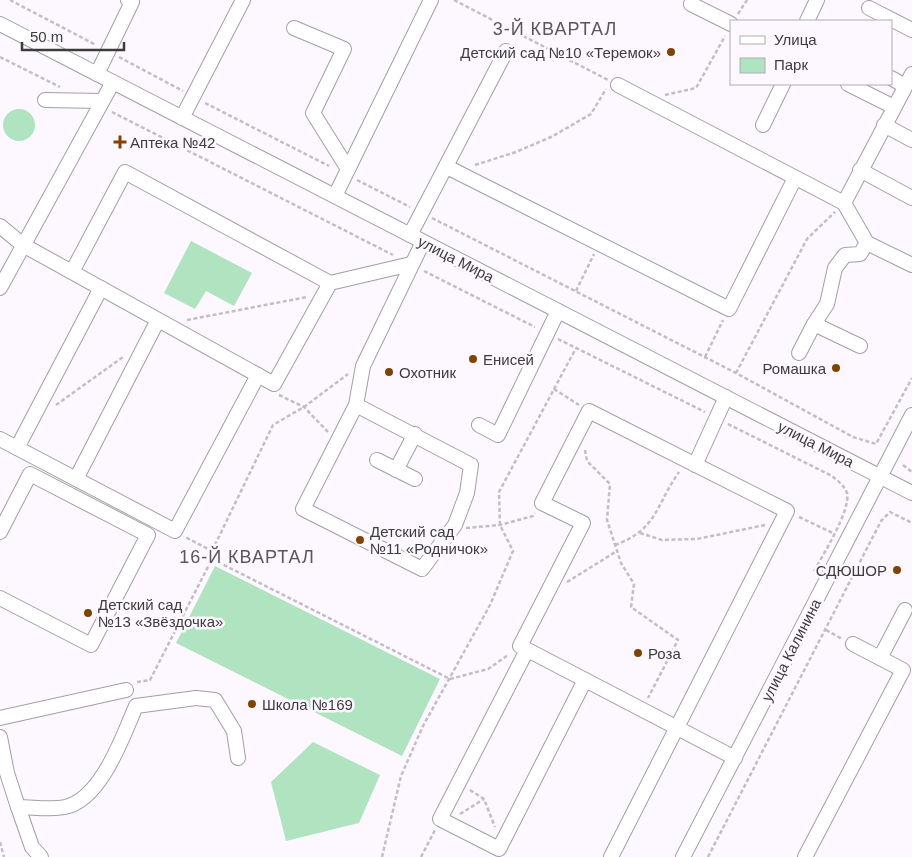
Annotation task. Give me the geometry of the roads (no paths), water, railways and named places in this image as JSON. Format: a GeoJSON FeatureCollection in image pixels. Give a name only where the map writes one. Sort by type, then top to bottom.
{"type":"FeatureCollection","features":[{"type":"Feature","properties":{"kind":"street"},"geometry":{"type":"LineString","coordinates":[[182,118],[243,0]]}},
{"type":"Feature","properties":{"kind":"street"},"geometry":{"type":"LineString","coordinates":[[335,196],[431,0]]}},
{"type":"Feature","properties":{"kind":"street"},"geometry":{"type":"LineString","coordinates":[[807,20],[817,0]]}},
{"type":"Feature","properties":{"kind":"street"},"geometry":{"type":"LineString","coordinates":[[97,74],[131,1]]}},
{"type":"Feature","properties":{"kind":"street"},"geometry":{"type":"LineString","coordinates":[[691,4],[730,26]]}},
{"type":"Feature","properties":{"kind":"street"},"geometry":{"type":"LineString","coordinates":[[869,8],[912,30]]}},
{"type":"Feature","properties":{"kind":"street","name":"улица Мира"},"geometry":{"type":"LineString","coordinates":[[0,24],[912,493]]}},
{"type":"Feature","properties":{"kind":"street"},"geometry":{"type":"LineString","coordinates":[[294,28],[344,49],[312,113],[347,172]]}},
{"type":"Feature","properties":{"kind":"street"},"geometry":{"type":"LineString","coordinates":[[410,235],[506,51]]}},
{"type":"Feature","properties":{"kind":"street"},"geometry":{"type":"LineString","coordinates":[[844,203],[912,74]]}},
{"type":"Feature","properties":{"kind":"street"},"geometry":{"type":"LineString","coordinates":[[892,79],[905,86]]}},
{"type":"Feature","properties":{"kind":"street"},"geometry":{"type":"LineString","coordinates":[[0,288],[113,82]]}},
{"type":"Feature","properties":{"kind":"street"},"geometry":{"type":"LineString","coordinates":[[618,85],[844,203],[867,243],[912,265]]}},
{"type":"Feature","properties":{"kind":"street"},"geometry":{"type":"LineString","coordinates":[[763,125],[783,85]]}},
{"type":"Feature","properties":{"kind":"street"},"geometry":{"type":"LineString","coordinates":[[850,85],[894,107]]}},
{"type":"Feature","properties":{"kind":"street"},"geometry":{"type":"LineString","coordinates":[[45,100],[102,101]]}},
{"type":"Feature","properties":{"kind":"street"},"geometry":{"type":"LineString","coordinates":[[884,125],[912,140]]}},
{"type":"Feature","properties":{"kind":"street"},"geometry":{"type":"LineString","coordinates":[[446,167],[729,310],[795,178]]}},
{"type":"Feature","properties":{"kind":"street"},"geometry":{"type":"LineString","coordinates":[[860,170],[912,198]]}},
{"type":"Feature","properties":{"kind":"street"},"geometry":{"type":"LineString","coordinates":[[72,272],[125,172],[327,288]]}},
{"type":"Feature","properties":{"kind":"street"},"geometry":{"type":"LineString","coordinates":[[0,226],[23,245],[162,322],[256,379],[274,384],[327,288],[411,264]]}},
{"type":"Feature","properties":{"kind":"street"},"geometry":{"type":"LineString","coordinates":[[356,405],[471,465],[467,493],[455,525],[422,569],[303,509],[356,405],[363,366],[423,242]]}},
{"type":"Feature","properties":{"kind":"street"},"geometry":{"type":"LineString","coordinates":[[799,353],[827,304],[835,268],[845,256],[860,254],[867,243]]}},
{"type":"Feature","properties":{"kind":"street"},"geometry":{"type":"LineString","coordinates":[[17,448],[101,288]]}},
{"type":"Feature","properties":{"kind":"street"},"geometry":{"type":"LineString","coordinates":[[479,425],[498,435],[558,311]]}},
{"type":"Feature","properties":{"kind":"street"},"geometry":{"type":"LineString","coordinates":[[76,479],[162,322]]}},
{"type":"Feature","properties":{"kind":"street"},"geometry":{"type":"LineString","coordinates":[[814,324],[860,346]]}},
{"type":"Feature","properties":{"kind":"street"},"geometry":{"type":"LineString","coordinates":[[0,439],[175,531],[256,379]]}},
{"type":"Feature","properties":{"kind":"street"},"geometry":{"type":"LineString","coordinates":[[691,462],[726,397]]}},
{"type":"Feature","properties":{"kind":"street"},"geometry":{"type":"LineString","coordinates":[[585,680],[499,849],[440,819],[523,648],[549,589],[583,523],[542,503],[589,411],[691,462],[784,517],[611,857]]}},
{"type":"Feature","properties":{"kind":"street","name":"улица Калинина"},"geometry":{"type":"LineString","coordinates":[[683,857],[912,415]]}},
{"type":"Feature","properties":{"kind":"street"},"geometry":{"type":"LineString","coordinates":[[396,470],[414,434]]}},
{"type":"Feature","properties":{"kind":"street"},"geometry":{"type":"LineString","coordinates":[[377,460],[415,479]]}},
{"type":"Feature","properties":{"kind":"street"},"geometry":{"type":"LineString","coordinates":[[0,532],[30,474],[148,535],[91,645],[0,598]]}},
{"type":"Feature","properties":{"kind":"street"},"geometry":{"type":"LineString","coordinates":[[880,658],[905,610]]}},
{"type":"Feature","properties":{"kind":"street"},"geometry":{"type":"LineString","coordinates":[[805,857],[903,670],[853,644]]}},
{"type":"Feature","properties":{"kind":"street"},"geometry":{"type":"LineString","coordinates":[[523,648],[735,758]]}},
{"type":"Feature","properties":{"kind":"street"},"geometry":{"type":"LineString","coordinates":[[0,718],[128,687]]}},
{"type":"Feature","properties":{"kind":"street"},"geometry":{"type":"LineString","coordinates":[[18,807],[66,807],[93,791],[117,751],[136,706],[196,698],[215,700],[234,731],[238,758]]}},
{"type":"Feature","properties":{"kind":"street"},"geometry":{"type":"LineString","coordinates":[[0,738],[7,773],[18,807],[32,847],[40,857]]}},
{"type":"Feature","properties":{"kind":"place","name":"Детский сад №10 «Теремок»"},"geometry":{"type":"Point","coordinates":[671,52]}},
{"type":"Feature","properties":{"kind":"place","name":"Аптека №42"},"geometry":{"type":"Point","coordinates":[120,142]}},
{"type":"Feature","properties":{"kind":"place","name":"Енисей"},"geometry":{"type":"Point","coordinates":[473,359]}},
{"type":"Feature","properties":{"kind":"place","name":"Ромашка"},"geometry":{"type":"Point","coordinates":[836,368]}},
{"type":"Feature","properties":{"kind":"place","name":"Охотник"},"geometry":{"type":"Point","coordinates":[389,372]}},
{"type":"Feature","properties":{"kind":"place","name":"Детский сад №11 «Родничок»"},"geometry":{"type":"Point","coordinates":[360,540]}},
{"type":"Feature","properties":{"kind":"place","name":"СДЮШОР"},"geometry":{"type":"Point","coordinates":[897,570]}},
{"type":"Feature","properties":{"kind":"place","name":"Детский сад №13 «Звёздочка»"},"geometry":{"type":"Point","coordinates":[88,613]}},
{"type":"Feature","properties":{"kind":"place","name":"Роза"},"geometry":{"type":"Point","coordinates":[638,653]}},
{"type":"Feature","properties":{"kind":"place","name":"Школа №169"},"geometry":{"type":"Point","coordinates":[252,704]}},
{"type":"Feature","properties":{"kind":"district","name":"3-Й КВАРТАЛ"},"geometry":{"type":"Point","coordinates":[555,29]}},
{"type":"Feature","properties":{"kind":"district","name":"16-Й КВАРТАЛ"},"geometry":{"type":"Point","coordinates":[247,557]}}]}
